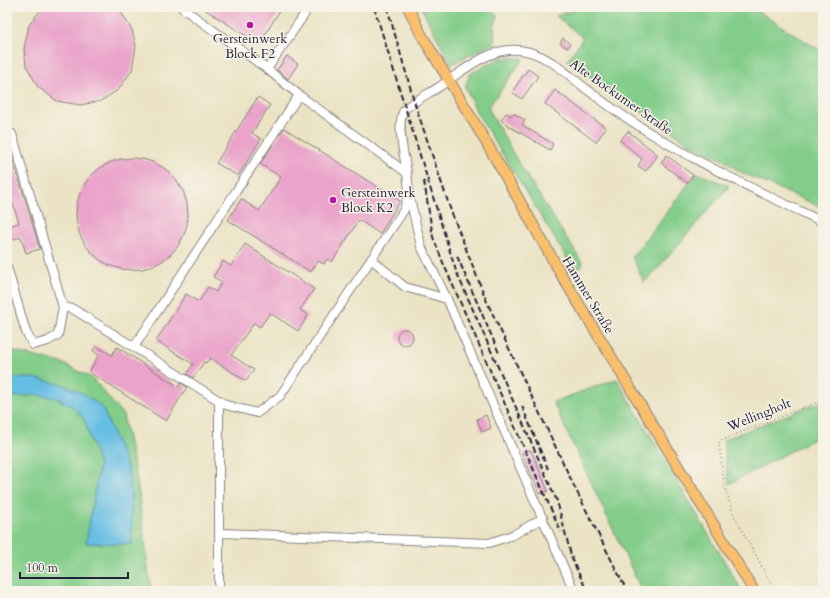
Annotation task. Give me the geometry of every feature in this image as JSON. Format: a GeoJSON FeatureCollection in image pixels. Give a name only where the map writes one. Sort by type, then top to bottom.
{"type":"FeatureCollection","features":[{"type":"Feature","properties":{"kind":"main road","name":"Hammer Straße"},"geometry":{"type":"LineString","coordinates":[[408,7],[448,81],[486,142],[605,347],[754,591]]}},
{"type":"Feature","properties":{"kind":"street"},"geometry":{"type":"LineString","coordinates":[[181,7],[407,173]]}},
{"type":"Feature","properties":{"kind":"street"},"geometry":{"type":"LineString","coordinates":[[267,69],[304,15],[307,7]]}},
{"type":"Feature","properties":{"kind":"street","name":"Alte Bockumer Straße"},"geometry":{"type":"LineString","coordinates":[[574,591],[447,299],[421,246],[409,191],[400,125],[405,109],[468,67],[502,50],[521,50],[533,53],[545,58],[633,123],[670,145],[749,187],[823,222]]}},
{"type":"Feature","properties":{"kind":"street"},"geometry":{"type":"LineString","coordinates":[[134,347],[299,95]]}},
{"type":"Feature","properties":{"kind":"street"},"geometry":{"type":"LineString","coordinates":[[7,132],[12,134],[63,307],[58,335],[48,341],[33,345],[26,332],[7,268]]}},
{"type":"Feature","properties":{"kind":"street"},"geometry":{"type":"LineString","coordinates":[[63,307],[73,309],[226,405],[257,413],[280,396],[404,210],[409,191]]}},
{"type":"Feature","properties":{"kind":"street"},"geometry":{"type":"LineString","coordinates":[[371,259],[405,287],[447,299]]}},
{"type":"Feature","properties":{"kind":"street"},"geometry":{"type":"LineString","coordinates":[[219,400],[219,591]]}},
{"type":"Feature","properties":{"kind":"street"},"geometry":{"type":"LineString","coordinates":[[220,533],[489,543],[514,534],[543,518]]}},
{"type":"Feature","properties":{"kind":"path","name":"Wellingholt"},"geometry":{"type":"LineString","coordinates":[[775,591],[733,513],[724,484],[719,443],[722,440],[823,400]]}},
{"type":"Feature","properties":{"kind":"green space"},"geometry":{"type":"Polygon","coordinates":[[[421,7],[486,7],[498,16],[494,27],[495,43],[451,64],[421,7]]]}},
{"type":"Feature","properties":{"kind":"green space"},"geometry":{"type":"Polygon","coordinates":[[[583,7],[751,7],[823,52],[823,208],[740,172],[725,161],[692,145],[609,91],[567,61],[583,38],[556,16],[583,7]]]}},
{"type":"Feature","properties":{"kind":"green space"},"geometry":{"type":"Polygon","coordinates":[[[500,58],[524,58],[488,108],[518,162],[583,264],[576,273],[477,113],[465,86],[470,74],[500,58]]]}},
{"type":"Feature","properties":{"kind":"green space"},"geometry":{"type":"Polygon","coordinates":[[[697,173],[729,186],[652,275],[644,282],[632,257],[697,173]]]}},
{"type":"Feature","properties":{"kind":"green space"},"geometry":{"type":"Polygon","coordinates":[[[7,350],[62,363],[92,378],[123,415],[137,480],[151,591],[7,591],[7,350]]]}},
{"type":"Feature","properties":{"kind":"green space"},"geometry":{"type":"Polygon","coordinates":[[[617,379],[742,591],[642,591],[553,402],[617,379]]]}},
{"type":"Feature","properties":{"kind":"green space"},"geometry":{"type":"Polygon","coordinates":[[[823,401],[823,434],[729,484],[723,440],[823,401]]]}},
{"type":"Feature","properties":{"kind":"water"},"geometry":{"type":"Polygon","coordinates":[[[34,378],[64,385],[82,393],[102,407],[128,469],[131,493],[132,544],[86,543],[99,466],[84,419],[72,406],[56,398],[38,395],[7,397],[7,379],[34,378]]]}},
{"type":"Feature","properties":{"kind":"building"},"geometry":{"type":"Polygon","coordinates":[[[43,7],[117,7],[119,9],[132,30],[136,46],[132,70],[119,89],[101,101],[80,105],[57,101],[38,87],[26,65],[24,49],[29,25],[43,7]]]}},
{"type":"Feature","properties":{"kind":"building","name":"Gersteinwerk Block F2"},"geometry":{"type":"Polygon","coordinates":[[[201,7],[282,7],[259,44],[201,7]]]}},
{"type":"Feature","properties":{"kind":"building"},"geometry":{"type":"Polygon","coordinates":[[[563,38],[570,44],[567,48],[560,43],[563,38]]]}},
{"type":"Feature","properties":{"kind":"building"},"geometry":{"type":"Polygon","coordinates":[[[287,56],[298,64],[288,79],[277,70],[287,56]]]}},
{"type":"Feature","properties":{"kind":"building"},"geometry":{"type":"Polygon","coordinates":[[[528,69],[538,76],[522,99],[512,92],[528,69]]]}},
{"type":"Feature","properties":{"kind":"building"},"geometry":{"type":"Polygon","coordinates":[[[555,90],[606,128],[596,142],[545,104],[555,90]]]}},
{"type":"Feature","properties":{"kind":"building"},"geometry":{"type":"Polygon","coordinates":[[[258,97],[270,105],[252,133],[261,139],[238,176],[216,163],[258,97]]]}},
{"type":"Feature","properties":{"kind":"building"},"geometry":{"type":"Polygon","coordinates":[[[506,113],[511,116],[513,113],[525,120],[522,125],[553,144],[550,150],[501,120],[506,113]]]}},
{"type":"Feature","properties":{"kind":"building","name":"Gersteinwerk Block K2"},"geometry":{"type":"Polygon","coordinates":[[[284,128],[400,201],[380,234],[359,220],[332,262],[327,259],[324,264],[318,261],[311,272],[228,220],[241,199],[259,211],[281,177],[260,164],[284,128]]]}},
{"type":"Feature","properties":{"kind":"building"},"geometry":{"type":"Polygon","coordinates":[[[628,131],[658,155],[646,171],[638,166],[642,159],[620,140],[628,131]]]}},
{"type":"Feature","properties":{"kind":"building"},"geometry":{"type":"Polygon","coordinates":[[[8,143],[40,249],[26,253],[21,237],[8,241],[7,237],[7,227],[19,223],[13,204],[7,207],[8,143]]]}},
{"type":"Feature","properties":{"kind":"building"},"geometry":{"type":"Polygon","coordinates":[[[666,155],[693,175],[687,183],[661,163],[666,155]]]}},
{"type":"Feature","properties":{"kind":"building"},"geometry":{"type":"Polygon","coordinates":[[[132,158],[143,159],[153,163],[163,168],[171,175],[178,183],[183,193],[187,203],[187,225],[183,235],[178,245],[171,253],[163,260],[153,265],[143,269],[132,270],[121,269],[111,265],[101,260],[93,253],[86,245],[81,235],[77,225],[76,214],[77,203],[81,193],[86,183],[93,175],[101,168],[111,163],[121,159],[132,158]]]}},
{"type":"Feature","properties":{"kind":"building"},"geometry":{"type":"Polygon","coordinates":[[[245,244],[314,289],[300,310],[308,315],[298,331],[270,313],[260,327],[254,323],[231,355],[254,370],[246,381],[210,358],[206,363],[204,362],[193,378],[187,374],[193,364],[156,341],[186,294],[199,302],[208,287],[216,292],[222,282],[213,277],[223,261],[231,266],[245,244]]]}},
{"type":"Feature","properties":{"kind":"building"},"geometry":{"type":"Polygon","coordinates":[[[405,329],[411,331],[413,337],[411,343],[405,345],[399,343],[397,337],[399,331],[405,329]]]}},
{"type":"Feature","properties":{"kind":"building"},"geometry":{"type":"Polygon","coordinates":[[[96,346],[112,355],[117,347],[179,387],[181,383],[187,387],[166,421],[89,372],[99,355],[93,351],[96,346]]]}},
{"type":"Feature","properties":{"kind":"building"},"geometry":{"type":"Polygon","coordinates":[[[486,415],[491,428],[482,432],[477,419],[486,415]]]}},
{"type":"Feature","properties":{"kind":"building"},"geometry":{"type":"Polygon","coordinates":[[[531,450],[548,491],[540,494],[522,453],[531,450]]]}},
{"type":"Feature","properties":{"kind":"railway"},"geometry":{"type":"LineString","coordinates":[[374,7],[456,271],[557,501],[572,559],[587,591]]}},
{"type":"Feature","properties":{"kind":"railway"},"geometry":{"type":"LineString","coordinates":[[387,7],[415,104],[451,211],[487,302],[575,488],[627,591]]}},
{"type":"Feature","properties":{"kind":"railway"},"geometry":{"type":"LineString","coordinates":[[424,181],[433,237],[561,532]]}},
{"type":"Feature","properties":{"kind":"railway"},"geometry":{"type":"LineString","coordinates":[[457,256],[499,353]]}},
{"type":"Feature","properties":{"kind":"railway"},"geometry":{"type":"LineString","coordinates":[[522,406],[548,469]]}},
{"type":"Feature","properties":{"kind":"place","name":"Gersteinwerk Block F2"},"geometry":{"type":"Point","coordinates":[250,25]}},
{"type":"Feature","properties":{"kind":"place","name":"Gersteinwerk Block K2"},"geometry":{"type":"Point","coordinates":[333,200]}}]}
